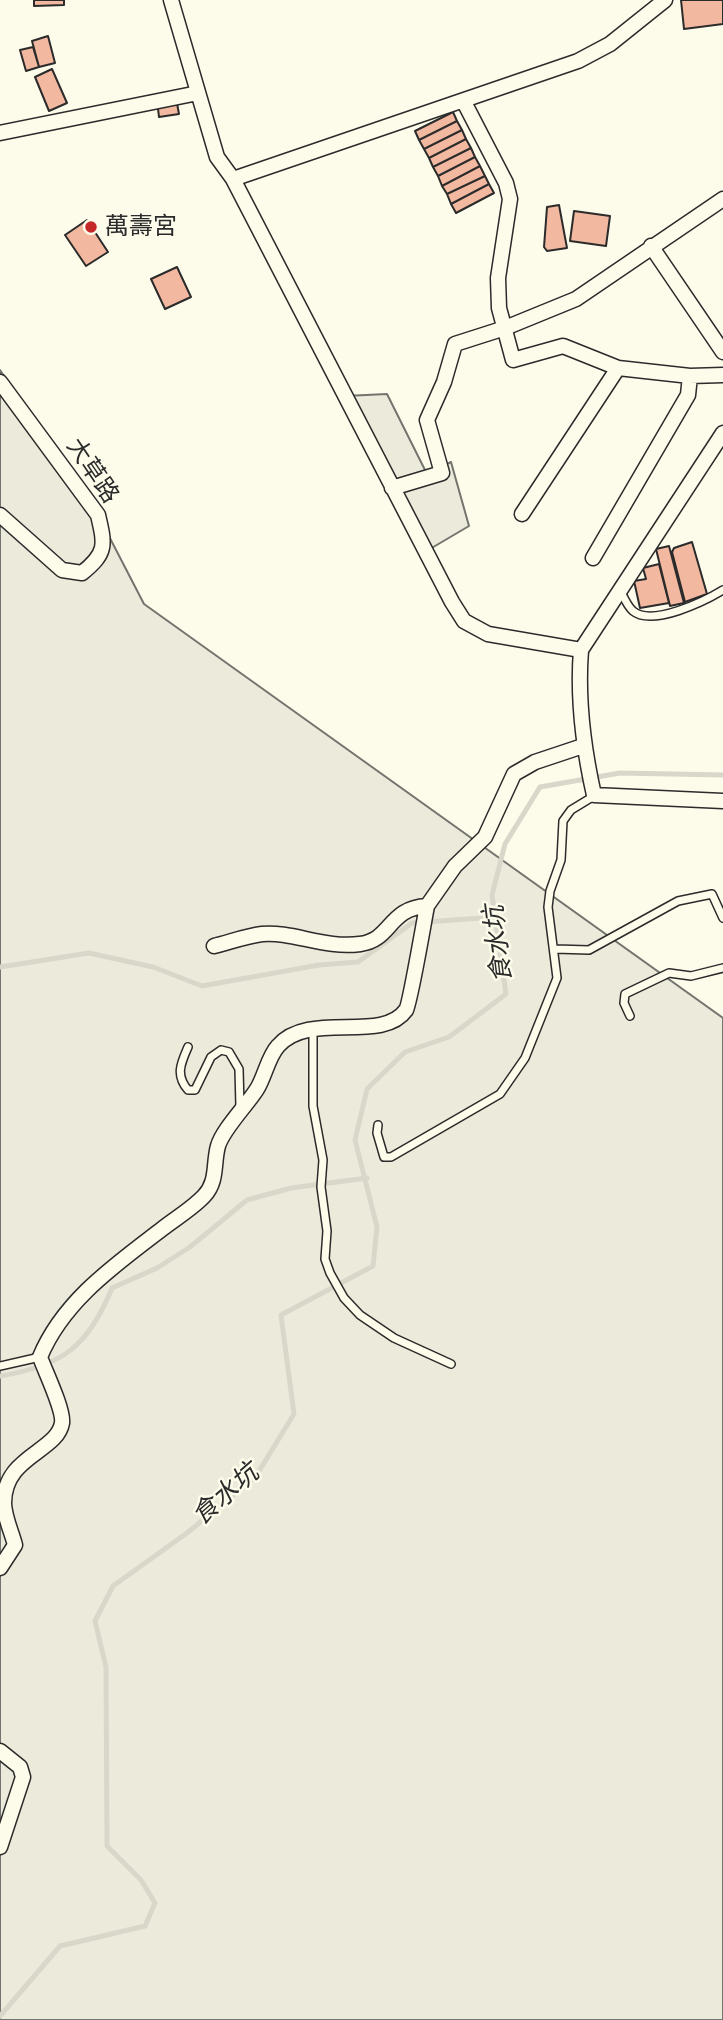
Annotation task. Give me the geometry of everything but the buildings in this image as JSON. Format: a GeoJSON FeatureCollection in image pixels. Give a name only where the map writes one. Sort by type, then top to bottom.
{"type":"FeatureCollection","features":[{"type":"Feature","properties":{"kind":"street"},"geometry":{"type":"LineString","coordinates":[[171,0],[217,157],[233,179],[464,621],[488,634],[581,650]]}},
{"type":"Feature","properties":{"kind":"street"},"geometry":{"type":"LineString","coordinates":[[233,179],[578,61],[610,44],[665,0]]}},
{"type":"Feature","properties":{"kind":"street"},"geometry":{"type":"LineString","coordinates":[[0,133],[198,93]]}},
{"type":"Feature","properties":{"kind":"street"},"geometry":{"type":"LineString","coordinates":[[464,102],[506,183],[510,199],[498,278],[499,308],[513,360],[563,346],[618,368],[690,376],[723,374]]}},
{"type":"Feature","properties":{"kind":"street"},"geometry":{"type":"LineString","coordinates":[[393,488],[442,472],[427,420],[444,382],[455,344],[505,328],[576,299],[723,199]]}},
{"type":"Feature","properties":{"kind":"street"},"geometry":{"type":"LineString","coordinates":[[652,246],[723,352]]}},
{"type":"Feature","properties":{"kind":"street"},"geometry":{"type":"LineString","coordinates":[[522,514],[618,368]]}},
{"type":"Feature","properties":{"kind":"street"},"geometry":{"type":"LineString","coordinates":[[593,558],[688,395],[690,376]]}},
{"type":"Feature","properties":{"kind":"street","name":"大草路"},"geometry":{"type":"LineString","coordinates":[[0,382],[97,515],[104,541],[99,559],[82,573],[62,570],[0,515]]}},
{"type":"Feature","properties":{"kind":"street"},"geometry":{"type":"LineString","coordinates":[[723,433],[581,650],[578,687],[583,746],[594,795],[723,801]]}},
{"type":"Feature","properties":{"kind":"street"},"geometry":{"type":"LineString","coordinates":[[0,1568],[15,1545],[4,1503],[9,1482],[19,1463],[58,1436],[63,1421],[40,1357],[51,1331],[63,1314],[118,1263],[204,1196],[214,1179],[218,1144],[258,1088],[278,1046],[296,1033],[313,1029],[369,1026],[393,1021],[407,1009],[428,906],[455,866],[485,837],[514,775],[535,762],[583,746]]}},
{"type":"Feature","properties":{"kind":"street"},"geometry":{"type":"LineString","coordinates":[[214,946],[264,934],[324,945],[361,944],[377,938],[401,912],[411,907],[428,906]]}},
{"type":"Feature","properties":{"kind":"street"},"geometry":{"type":"LineString","coordinates":[[0,1751],[20,1768],[23,1777],[0,1847]]}},
{"type":"Feature","properties":{"kind":"lane"},"geometry":{"type":"LineString","coordinates":[[621,592],[632,610],[642,616],[674,612],[723,590]]}},
{"type":"Feature","properties":{"kind":"lane"},"geometry":{"type":"LineString","coordinates":[[379,1125],[377,1133],[384,1157],[391,1157],[500,1094],[525,1058],[538,1019],[549,1004],[557,978],[548,907],[561,860],[563,821],[571,810],[594,795]]}},
{"type":"Feature","properties":{"kind":"lane"},"geometry":{"type":"LineString","coordinates":[[555,949],[590,950],[678,901],[712,894],[723,918]]}},
{"type":"Feature","properties":{"kind":"lane"},"geometry":{"type":"LineString","coordinates":[[630,1016],[624,1003],[625,994],[669,973],[691,976],[723,968]]}},
{"type":"Feature","properties":{"kind":"lane"},"geometry":{"type":"LineString","coordinates":[[313,1029],[313,1106],[323,1160],[321,1187],[327,1231],[325,1259],[330,1273],[344,1298],[360,1315],[394,1338],[451,1364]]}},
{"type":"Feature","properties":{"kind":"lane"},"geometry":{"type":"LineString","coordinates":[[188,1046],[179,1068],[181,1082],[188,1090],[195,1090],[211,1056],[221,1050],[229,1052],[241,1079],[240,1115]]}},
{"type":"Feature","properties":{"kind":"lane"},"geometry":{"type":"LineString","coordinates":[[0,1366],[40,1357]]}},
{"type":"Feature","properties":{"kind":"shaded area"},"geometry":{"type":"Polygon","coordinates":[[[0,370],[98,515],[144,604],[723,1018],[723,2020],[0,2020],[0,370]]]}},
{"type":"Feature","properties":{"kind":"shaded area"},"geometry":{"type":"Polygon","coordinates":[[[387,394],[427,474],[451,462],[469,526],[430,549],[345,396],[387,394]]]}},
{"type":"Feature","properties":{"kind":"waterway","name":"食水坑"},"geometry":{"type":"LineString","coordinates":[[0,2016],[60,1946],[145,1926],[155,1903],[141,1880],[107,1846],[106,1667],[95,1621],[113,1586],[187,1533],[256,1476],[294,1414],[281,1315],[373,1266],[377,1227],[355,1140],[367,1089],[405,1052],[449,1037],[506,994],[492,895],[505,844],[540,787],[620,773],[723,775]]}},
{"type":"Feature","properties":{"kind":"waterway"},"geometry":{"type":"LineString","coordinates":[[0,967],[89,953],[153,967],[202,986],[319,965],[358,962],[412,923],[495,917]]}},
{"type":"Feature","properties":{"kind":"waterway"},"geometry":{"type":"LineString","coordinates":[[0,1376],[40,1366],[70,1350],[93,1325],[112,1288],[157,1268],[190,1247],[247,1200],[291,1188],[367,1178]]}},
{"type":"Feature","properties":{"kind":"place","name":"萬壽宮"},"geometry":{"type":"Point","coordinates":[91,227]}}]}
